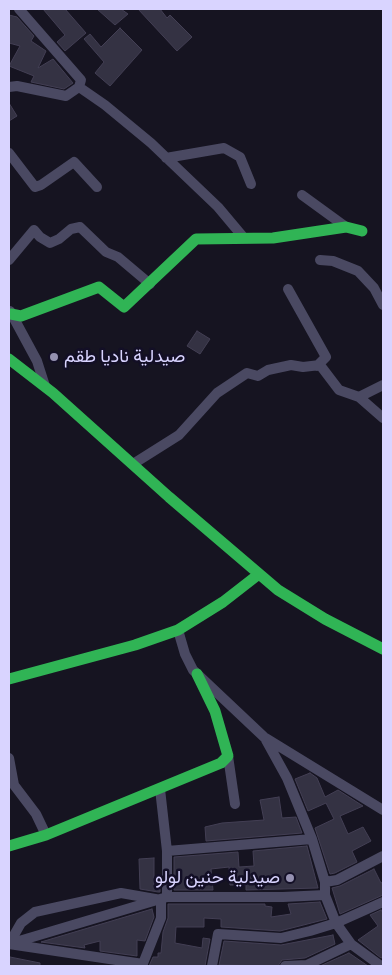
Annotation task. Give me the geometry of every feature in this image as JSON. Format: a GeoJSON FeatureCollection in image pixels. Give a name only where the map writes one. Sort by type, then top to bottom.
{"type":"FeatureCollection","features":[{"type":"Feature","properties":{"kind":"main road"},"geometry":{"type":"LineString","coordinates":[[10,311],[21,316],[99,287],[124,306],[150,284],[196,239],[273,238],[346,227],[362,231]]}},
{"type":"Feature","properties":{"kind":"main road"},"geometry":{"type":"LineString","coordinates":[[9,359],[45,386],[278,590],[325,619],[383,649]]}},
{"type":"Feature","properties":{"kind":"main road"},"geometry":{"type":"LineString","coordinates":[[9,679],[135,645],[178,630],[223,602],[259,574]]}},
{"type":"Feature","properties":{"kind":"main road"},"geometry":{"type":"LineString","coordinates":[[9,846],[46,835],[221,763],[228,756],[215,711],[198,674]]}},
{"type":"Feature","properties":{"kind":"street"},"geometry":{"type":"LineString","coordinates":[[9,87],[66,96],[79,87],[81,80],[19,9]]}},
{"type":"Feature","properties":{"kind":"street"},"geometry":{"type":"LineString","coordinates":[[79,87],[106,105],[166,158],[218,207],[244,238]]}},
{"type":"Feature","properties":{"kind":"street"},"geometry":{"type":"LineString","coordinates":[[166,158],[224,148],[240,156],[251,184]]}},
{"type":"Feature","properties":{"kind":"street"},"geometry":{"type":"LineString","coordinates":[[9,153],[35,187],[41,185],[74,162],[98,187]]}},
{"type":"Feature","properties":{"kind":"street"},"geometry":{"type":"LineString","coordinates":[[302,195],[346,227]]}},
{"type":"Feature","properties":{"kind":"street"},"geometry":{"type":"LineString","coordinates":[[9,260],[34,230],[50,243],[59,239],[71,229],[80,227],[106,252],[118,257],[150,284]]}},
{"type":"Feature","properties":{"kind":"street"},"geometry":{"type":"LineString","coordinates":[[320,260],[333,261],[358,271],[374,288],[383,305]]}},
{"type":"Feature","properties":{"kind":"street"},"geometry":{"type":"LineString","coordinates":[[288,288],[326,357],[317,366]]}},
{"type":"Feature","properties":{"kind":"street"},"geometry":{"type":"LineString","coordinates":[[10,311],[38,361],[45,386]]}},
{"type":"Feature","properties":{"kind":"street"},"geometry":{"type":"LineString","coordinates":[[133,464],[179,435],[217,393],[247,373],[258,376],[268,370],[292,365],[303,367],[320,365],[339,390],[359,397],[383,418]]}},
{"type":"Feature","properties":{"kind":"street"},"geometry":{"type":"LineString","coordinates":[[359,397],[383,385]]}},
{"type":"Feature","properties":{"kind":"street"},"geometry":{"type":"LineString","coordinates":[[178,630],[185,654],[198,674],[264,737],[383,810]]}},
{"type":"Feature","properties":{"kind":"street"},"geometry":{"type":"LineString","coordinates":[[264,737],[287,778],[312,839],[325,882],[325,895],[336,923],[350,944],[373,965]]}},
{"type":"Feature","properties":{"kind":"street"},"geometry":{"type":"LineString","coordinates":[[228,756],[235,804]]}},
{"type":"Feature","properties":{"kind":"street"},"geometry":{"type":"LineString","coordinates":[[9,758],[14,785],[36,814],[46,835]]}},
{"type":"Feature","properties":{"kind":"street"},"geometry":{"type":"LineString","coordinates":[[9,944],[142,965],[161,918],[164,898],[167,850],[160,789]]}},
{"type":"Feature","properties":{"kind":"street"},"geometry":{"type":"LineString","coordinates":[[167,850],[312,839]]}},
{"type":"Feature","properties":{"kind":"street"},"geometry":{"type":"LineString","coordinates":[[325,882],[338,880],[383,856]]}},
{"type":"Feature","properties":{"kind":"street"},"geometry":{"type":"LineString","coordinates":[[9,944],[21,923],[28,916],[44,910],[121,893],[164,898],[325,895]]}},
{"type":"Feature","properties":{"kind":"street"},"geometry":{"type":"LineString","coordinates":[[9,944],[54,928],[164,898]]}},
{"type":"Feature","properties":{"kind":"street"},"geometry":{"type":"LineString","coordinates":[[212,966],[218,934],[281,938],[310,932],[336,923],[383,902]]}},
{"type":"Feature","properties":{"kind":"street"},"geometry":{"type":"LineString","coordinates":[[286,966],[307,965],[350,944]]}},
{"type":"Feature","properties":{"kind":"building"},"geometry":{"type":"Polygon","coordinates":[[[43,9],[65,9],[86,33],[65,51],[57,42],[65,35],[43,9]]]}},
{"type":"Feature","properties":{"kind":"building"},"geometry":{"type":"Polygon","coordinates":[[[97,9],[121,9],[128,14],[115,25],[97,9]]]}},
{"type":"Feature","properties":{"kind":"building"},"geometry":{"type":"Polygon","coordinates":[[[138,9],[160,9],[167,18],[170,15],[192,37],[177,51],[138,9]]]}},
{"type":"Feature","properties":{"kind":"building"},"geometry":{"type":"Polygon","coordinates":[[[9,15],[17,17],[34,36],[31,41],[46,51],[38,68],[53,59],[73,83],[64,89],[31,82],[34,76],[9,66],[20,46],[9,43],[9,15]]]}},
{"type":"Feature","properties":{"kind":"building"},"geometry":{"type":"Polygon","coordinates":[[[120,28],[142,50],[110,86],[95,73],[104,62],[84,39],[90,34],[101,47],[120,28]]]}},
{"type":"Feature","properties":{"kind":"building"},"geometry":{"type":"Polygon","coordinates":[[[9,103],[17,116],[9,121],[9,103]]]}},
{"type":"Feature","properties":{"kind":"building"},"geometry":{"type":"Polygon","coordinates":[[[197,331],[210,339],[200,354],[187,346],[197,331]]]}},
{"type":"Feature","properties":{"kind":"building"},"geometry":{"type":"Polygon","coordinates":[[[310,773],[317,778],[325,797],[338,790],[363,806],[340,816],[348,834],[363,827],[371,841],[352,851],[357,862],[335,873],[330,874],[315,828],[334,819],[326,803],[308,811],[295,779],[310,773]]]}},
{"type":"Feature","properties":{"kind":"building"},"geometry":{"type":"Polygon","coordinates":[[[279,797],[282,818],[296,817],[302,833],[206,841],[205,827],[222,823],[264,820],[260,800],[279,797]]]}},
{"type":"Feature","properties":{"kind":"building"},"geometry":{"type":"Polygon","coordinates":[[[307,846],[318,888],[246,890],[246,885],[230,885],[229,867],[211,869],[213,890],[174,890],[174,857],[238,852],[239,867],[254,866],[253,851],[307,846]]]}},
{"type":"Feature","properties":{"kind":"building"},"geometry":{"type":"Polygon","coordinates":[[[154,858],[154,885],[160,885],[160,892],[140,889],[139,859],[154,858]]]}},
{"type":"Feature","properties":{"kind":"building"},"geometry":{"type":"Polygon","coordinates":[[[374,869],[381,883],[383,882],[383,895],[340,914],[332,888],[374,869]]]}},
{"type":"Feature","properties":{"kind":"building"},"geometry":{"type":"Polygon","coordinates":[[[320,902],[327,919],[280,931],[221,927],[221,919],[204,918],[204,927],[176,927],[175,943],[202,948],[203,938],[210,939],[205,966],[149,966],[153,957],[158,957],[158,953],[161,953],[163,932],[168,918],[168,904],[265,904],[265,906],[272,907],[271,917],[291,914],[288,904],[320,902]]]}},
{"type":"Feature","properties":{"kind":"building"},"geometry":{"type":"Polygon","coordinates":[[[152,909],[154,917],[145,941],[137,940],[137,956],[100,951],[100,941],[84,945],[85,948],[41,942],[152,909]]]}},
{"type":"Feature","properties":{"kind":"building"},"geometry":{"type":"Polygon","coordinates":[[[381,910],[383,913],[383,957],[381,958],[358,940],[378,926],[370,915],[381,910]]]}},
{"type":"Feature","properties":{"kind":"building"},"geometry":{"type":"Polygon","coordinates":[[[333,935],[335,944],[305,958],[282,960],[278,966],[219,965],[224,941],[281,945],[333,935]]]}},
{"type":"Feature","properties":{"kind":"building"},"geometry":{"type":"Polygon","coordinates":[[[349,953],[368,966],[320,966],[349,953]]]}},
{"type":"Feature","properties":{"kind":"building"},"geometry":{"type":"Polygon","coordinates":[[[10,957],[40,963],[40,966],[9,966],[10,957]]]}},
{"type":"Feature","properties":{"kind":"traffic: fast"},"geometry":{"type":"LineString","coordinates":[[11,314],[21,316],[99,287],[124,307],[196,239],[273,238],[346,227],[362,231]]}},
{"type":"Feature","properties":{"kind":"traffic: fast"},"geometry":{"type":"LineString","coordinates":[[9,359],[53,393],[169,497],[278,590],[325,619],[383,649]]}},
{"type":"Feature","properties":{"kind":"traffic: fast"},"geometry":{"type":"LineString","coordinates":[[9,679],[135,645],[178,630],[223,602],[259,574]]}},
{"type":"Feature","properties":{"kind":"traffic: fast"},"geometry":{"type":"LineString","coordinates":[[9,846],[46,835],[221,763],[228,756],[215,711],[197,674]]}},
{"type":"Feature","properties":{"kind":"place","name":"صيدلية ناديا طقم"},"geometry":{"type":"Point","coordinates":[54,357]}},
{"type":"Feature","properties":{"kind":"place","name":"صيدلية حنين لولو"},"geometry":{"type":"Point","coordinates":[290,878]}}]}
